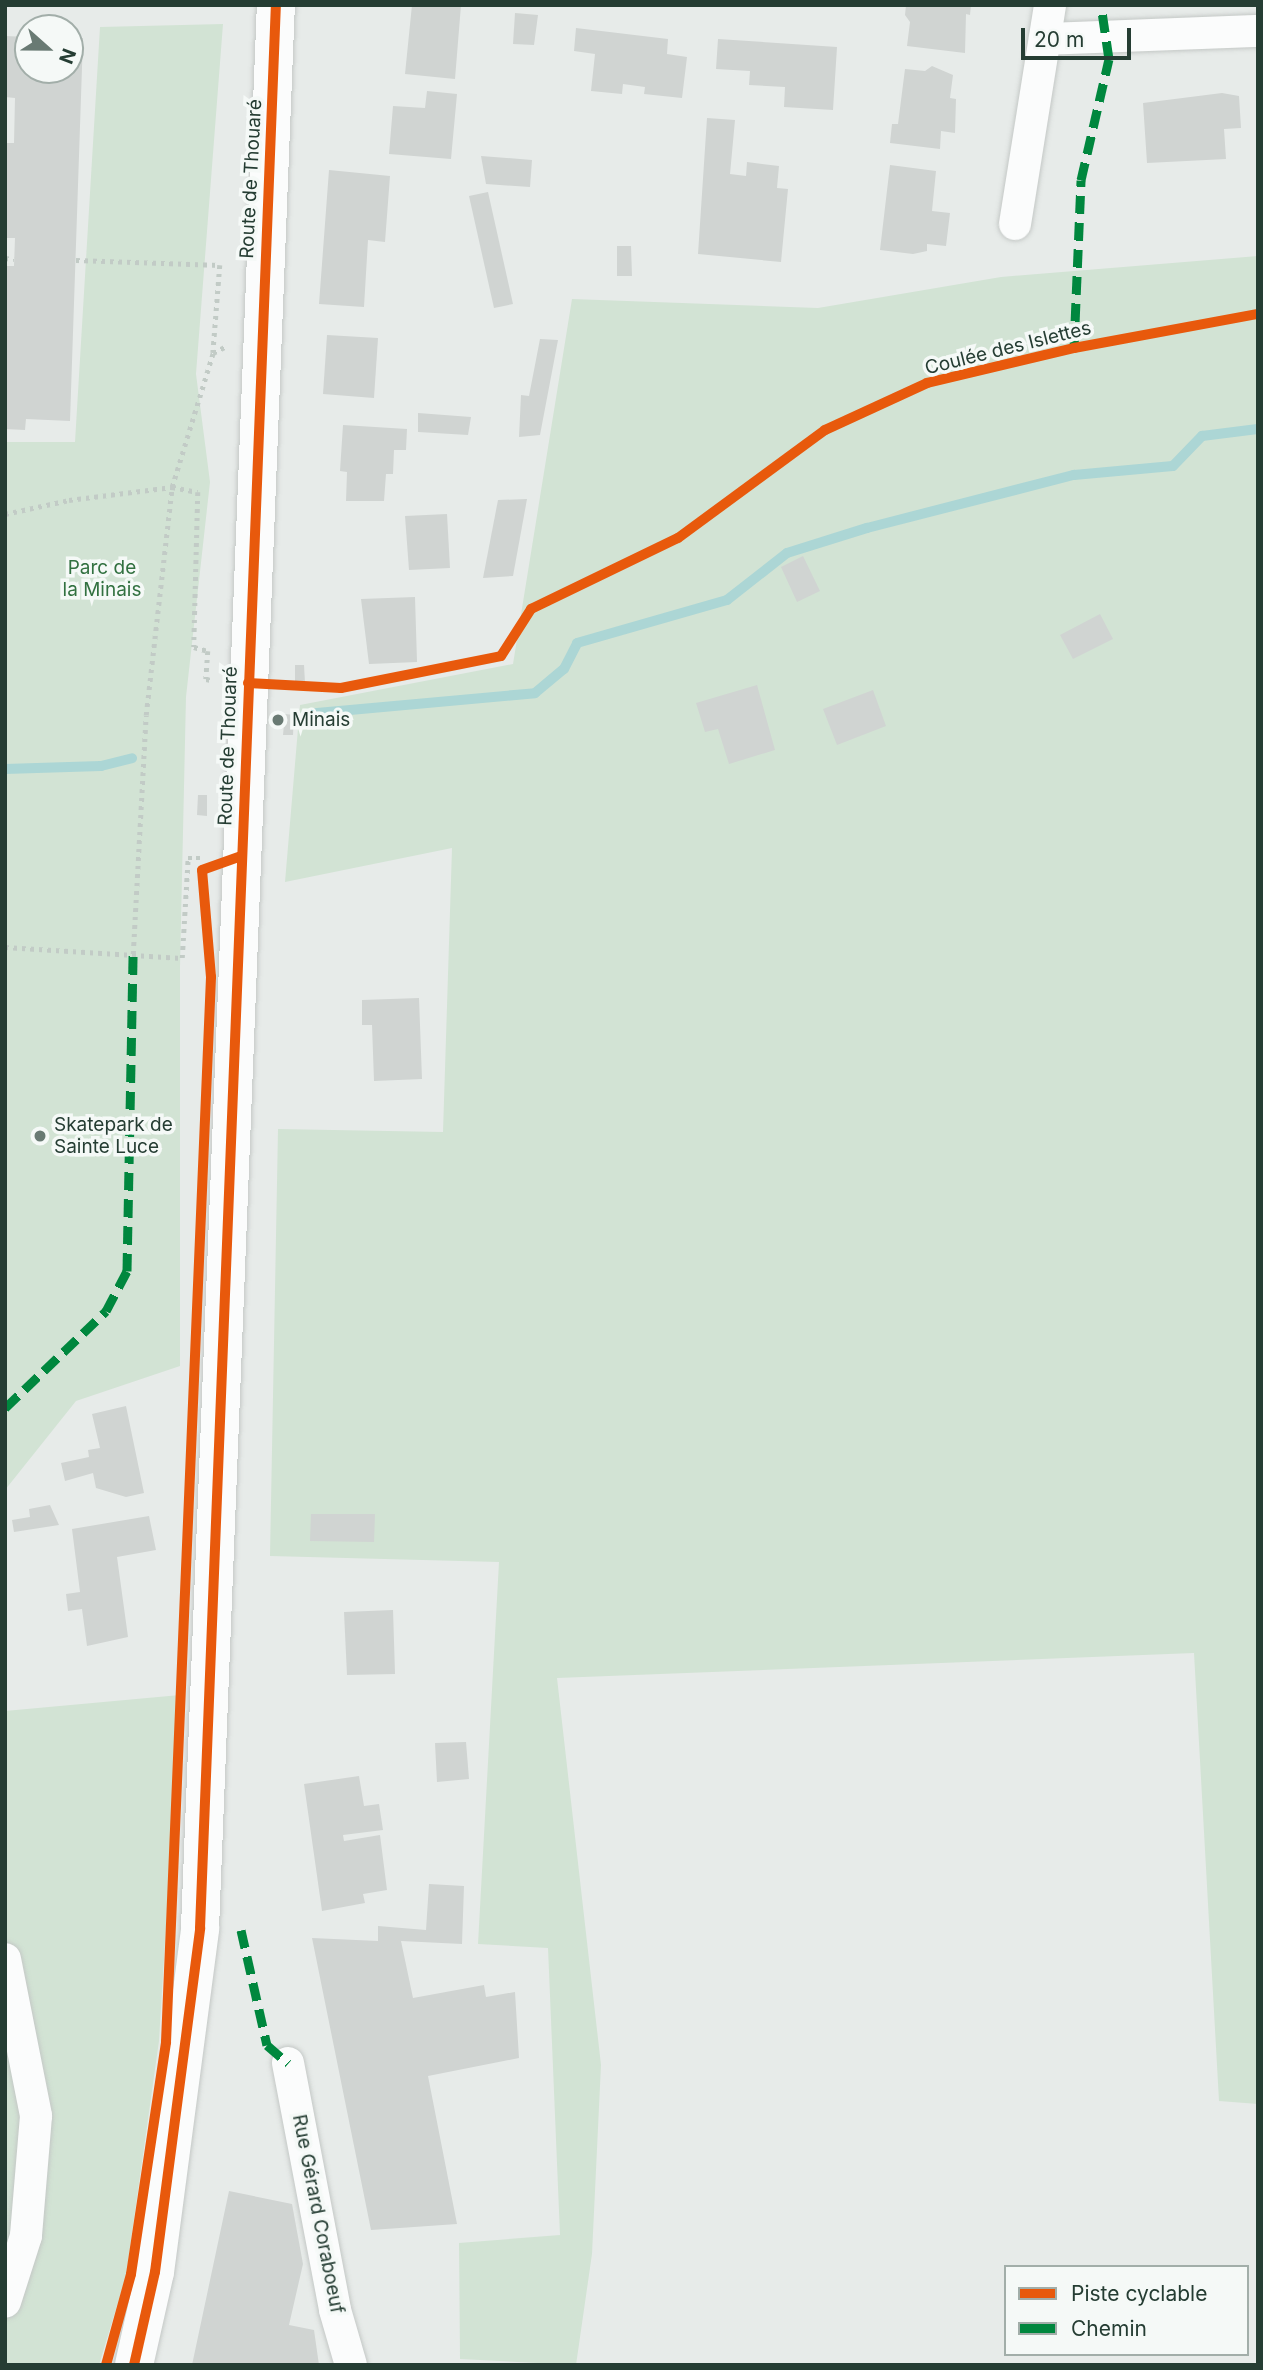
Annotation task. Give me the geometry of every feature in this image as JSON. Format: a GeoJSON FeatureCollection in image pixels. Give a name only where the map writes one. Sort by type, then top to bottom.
{"type":"FeatureCollection","features":[{"type":"Feature","properties":{"kind":"street","name":"Route de Thouaré"},"geometry":{"type":"LineString","coordinates":[[134,2365],[155,2272],[201,1928],[261,332],[276,5]]}},
{"type":"Feature","properties":{"kind":"street"},"geometry":{"type":"LineString","coordinates":[[1015,224],[1050,5]]}},
{"type":"Feature","properties":{"kind":"street"},"geometry":{"type":"LineString","coordinates":[[1045,38],[1258,31]]}},
{"type":"Feature","properties":{"kind":"street"},"geometry":{"type":"LineString","coordinates":[[5,1959],[36,2116],[26,2236],[5,2302]]}},
{"type":"Feature","properties":{"kind":"street","name":"Rue Gérard Coraboeuf"},"geometry":{"type":"LineString","coordinates":[[288,2063],[335,2310],[351,2365]]}},
{"type":"Feature","properties":{"kind":"path"},"geometry":{"type":"LineString","coordinates":[[5,258],[14,258]]}},
{"type":"Feature","properties":{"kind":"path"},"geometry":{"type":"LineString","coordinates":[[76,261],[220,265],[213,353],[172,487],[146,715],[133,954]]}},
{"type":"Feature","properties":{"kind":"path"},"geometry":{"type":"LineString","coordinates":[[213,353],[261,332]]}},
{"type":"Feature","properties":{"kind":"path"},"geometry":{"type":"LineString","coordinates":[[5,514],[69,500],[172,487],[198,492],[194,647],[208,652],[206,679],[248,683]]}},
{"type":"Feature","properties":{"kind":"path"},"geometry":{"type":"LineString","coordinates":[[5,947],[182,958],[188,858],[242,856]]}},
{"type":"Feature","properties":{"kind":"green space","name":"Parc de la Minais"},"geometry":{"type":"Polygon","coordinates":[[[223,24],[196,374],[210,482],[186,697],[180,967],[180,1366],[76,1401],[5,1490],[5,442],[75,442],[100,27],[223,24]]]}},
{"type":"Feature","properties":{"kind":"green space"},"geometry":{"type":"Polygon","coordinates":[[[1258,256],[1258,2104],[1219,2101],[1194,1653],[557,1678],[601,2065],[592,2254],[576,2365],[460,2359],[459,2243],[560,2235],[548,1948],[478,1944],[499,1562],[270,1556],[278,1129],[443,1132],[452,848],[285,882],[300,705],[513,664],[572,299],[818,308],[1001,277],[1258,256]]]}},
{"type":"Feature","properties":{"kind":"green space"},"geometry":{"type":"Polygon","coordinates":[[[180,1695],[159,2041],[126,2276],[99,2365],[5,2365],[5,1711],[180,1695]]]}},
{"type":"Feature","properties":{"kind":"building"},"geometry":{"type":"Polygon","coordinates":[[[412,5],[461,5],[455,79],[405,74],[412,5]]]}},
{"type":"Feature","properties":{"kind":"building"},"geometry":{"type":"Polygon","coordinates":[[[906,5],[971,5],[970,15],[966,14],[965,53],[907,46],[910,22],[905,15],[906,5]]]}},
{"type":"Feature","properties":{"kind":"building"},"geometry":{"type":"Polygon","coordinates":[[[515,13],[538,15],[534,45],[513,44],[515,13]]]}},
{"type":"Feature","properties":{"kind":"building"},"geometry":{"type":"Polygon","coordinates":[[[576,28],[668,39],[667,54],[687,57],[682,98],[644,94],[645,87],[623,84],[622,94],[591,91],[595,54],[574,51],[576,28]]]}},
{"type":"Feature","properties":{"kind":"building"},"geometry":{"type":"Polygon","coordinates":[[[5,36],[14,36],[14,84],[81,84],[70,421],[26,419],[25,430],[5,429],[5,266],[14,266],[15,238],[5,238],[5,143],[14,143],[15,98],[5,97],[5,36]]]}},
{"type":"Feature","properties":{"kind":"building"},"geometry":{"type":"Polygon","coordinates":[[[718,39],[837,47],[833,110],[784,107],[785,87],[749,85],[750,71],[716,69],[718,39]]]}},
{"type":"Feature","properties":{"kind":"building"},"geometry":{"type":"Polygon","coordinates":[[[932,66],[953,75],[950,98],[956,99],[955,133],[941,131],[940,149],[890,143],[892,124],[898,124],[905,69],[925,71],[932,66]]]}},
{"type":"Feature","properties":{"kind":"building"},"geometry":{"type":"Polygon","coordinates":[[[427,91],[457,94],[451,159],[389,154],[393,106],[425,108],[427,91]]]}},
{"type":"Feature","properties":{"kind":"building"},"geometry":{"type":"Polygon","coordinates":[[[1222,93],[1239,96],[1241,128],[1224,129],[1226,159],[1147,163],[1143,103],[1222,93]]]}},
{"type":"Feature","properties":{"kind":"building"},"geometry":{"type":"Polygon","coordinates":[[[707,118],[735,120],[730,174],[746,176],[747,162],[779,166],[777,188],[788,189],[781,262],[698,254],[707,118]]]}},
{"type":"Feature","properties":{"kind":"building"},"geometry":{"type":"Polygon","coordinates":[[[481,156],[532,160],[530,187],[486,184],[481,156]]]}},
{"type":"Feature","properties":{"kind":"building"},"geometry":{"type":"Polygon","coordinates":[[[890,165],[936,171],[932,211],[950,213],[946,246],[927,244],[927,251],[913,254],[880,250],[890,165]]]}},
{"type":"Feature","properties":{"kind":"building"},"geometry":{"type":"Polygon","coordinates":[[[329,170],[390,176],[385,242],[368,240],[364,307],[319,304],[329,170]]]}},
{"type":"Feature","properties":{"kind":"building"},"geometry":{"type":"Polygon","coordinates":[[[488,192],[513,304],[494,308],[469,196],[488,192]]]}},
{"type":"Feature","properties":{"kind":"building"},"geometry":{"type":"Polygon","coordinates":[[[617,246],[631,246],[632,276],[617,276],[617,246]]]}},
{"type":"Feature","properties":{"kind":"building"},"geometry":{"type":"Polygon","coordinates":[[[327,335],[378,338],[374,398],[323,394],[327,335]]]}},
{"type":"Feature","properties":{"kind":"building"},"geometry":{"type":"Polygon","coordinates":[[[540,339],[558,340],[540,435],[519,437],[521,395],[529,396],[540,339]]]}},
{"type":"Feature","properties":{"kind":"building"},"geometry":{"type":"Polygon","coordinates":[[[418,413],[471,417],[468,435],[418,432],[418,413]]]}},
{"type":"Feature","properties":{"kind":"building"},"geometry":{"type":"Polygon","coordinates":[[[343,425],[407,429],[406,450],[394,450],[393,474],[386,474],[384,501],[346,501],[347,472],[340,471],[343,425]]]}},
{"type":"Feature","properties":{"kind":"building"},"geometry":{"type":"Polygon","coordinates":[[[527,499],[513,576],[483,578],[498,500],[527,499]]]}},
{"type":"Feature","properties":{"kind":"building"},"geometry":{"type":"Polygon","coordinates":[[[447,514],[450,568],[409,570],[405,516],[447,514]]]}},
{"type":"Feature","properties":{"kind":"building"},"geometry":{"type":"Polygon","coordinates":[[[803,556],[820,591],[797,602],[781,567],[803,556]]]}},
{"type":"Feature","properties":{"kind":"building"},"geometry":{"type":"Polygon","coordinates":[[[415,597],[417,662],[369,664],[361,599],[415,597]]]}},
{"type":"Feature","properties":{"kind":"building"},"geometry":{"type":"Polygon","coordinates":[[[1100,614],[1113,639],[1073,659],[1060,635],[1100,614]]]}},
{"type":"Feature","properties":{"kind":"building"},"geometry":{"type":"Polygon","coordinates":[[[295,665],[304,665],[305,683],[295,682],[295,665]]]}},
{"type":"Feature","properties":{"kind":"building"},"geometry":{"type":"Polygon","coordinates":[[[757,685],[775,750],[729,764],[718,729],[705,732],[696,703],[757,685]]]}},
{"type":"Feature","properties":{"kind":"building"},"geometry":{"type":"Polygon","coordinates":[[[873,690],[886,726],[837,745],[823,709],[873,690]]]}},
{"type":"Feature","properties":{"kind":"building"},"geometry":{"type":"Polygon","coordinates":[[[285,714],[294,715],[293,735],[283,735],[285,714]]]}},
{"type":"Feature","properties":{"kind":"building"},"geometry":{"type":"Polygon","coordinates":[[[198,795],[207,795],[207,816],[197,815],[198,795]]]}},
{"type":"Feature","properties":{"kind":"building"},"geometry":{"type":"Polygon","coordinates":[[[419,998],[422,1079],[374,1081],[372,1025],[362,1025],[362,1000],[419,998]]]}},
{"type":"Feature","properties":{"kind":"building"},"geometry":{"type":"Polygon","coordinates":[[[126,1406],[144,1493],[126,1497],[96,1488],[93,1473],[65,1481],[61,1463],[89,1457],[88,1450],[100,1448],[92,1414],[126,1406]]]}},
{"type":"Feature","properties":{"kind":"building"},"geometry":{"type":"Polygon","coordinates":[[[50,1505],[59,1525],[14,1532],[12,1520],[30,1517],[29,1509],[50,1505]]]}},
{"type":"Feature","properties":{"kind":"building"},"geometry":{"type":"Polygon","coordinates":[[[311,1514],[375,1514],[374,1542],[310,1541],[311,1514]]]}},
{"type":"Feature","properties":{"kind":"building"},"geometry":{"type":"Polygon","coordinates":[[[149,1516],[156,1550],[117,1557],[128,1637],[87,1646],[82,1609],[68,1611],[66,1594],[80,1592],[72,1529],[149,1516]]]}},
{"type":"Feature","properties":{"kind":"building"},"geometry":{"type":"Polygon","coordinates":[[[393,1610],[395,1674],[347,1675],[344,1612],[393,1610]]]}},
{"type":"Feature","properties":{"kind":"building"},"geometry":{"type":"Polygon","coordinates":[[[466,1742],[469,1779],[437,1782],[435,1743],[466,1742]]]}},
{"type":"Feature","properties":{"kind":"building"},"geometry":{"type":"Polygon","coordinates":[[[359,1776],[364,1806],[379,1804],[383,1830],[343,1835],[344,1841],[380,1835],[387,1890],[363,1894],[365,1903],[322,1911],[304,1784],[359,1776]]]}},
{"type":"Feature","properties":{"kind":"building"},"geometry":{"type":"Polygon","coordinates":[[[429,1884],[464,1886],[462,1944],[401,1941],[413,1998],[484,1985],[486,1997],[515,1992],[519,2058],[428,2076],[457,2224],[371,2230],[312,1938],[378,1941],[378,1926],[426,1930],[429,1884]]]}},
{"type":"Feature","properties":{"kind":"building"},"geometry":{"type":"Polygon","coordinates":[[[229,2191],[292,2204],[303,2264],[289,2325],[314,2330],[319,2365],[192,2365],[229,2191]]]}},
{"type":"Feature","properties":{"kind":"waterway"},"geometry":{"type":"LineString","coordinates":[[306,714],[535,693],[564,669],[577,643],[727,600],[787,553],[867,528],[1074,475],[1173,466],[1202,436],[1258,429]]}},
{"type":"Feature","properties":{"kind":"waterway"},"geometry":{"type":"LineString","coordinates":[[5,769],[101,766],[132,758]]}},
{"type":"Feature","properties":{"kind":"marked path"},"geometry":{"type":"LineString","coordinates":[[1074,348],[1081,180],[1109,59],[1101,5]]}},
{"type":"Feature","properties":{"kind":"marked path"},"geometry":{"type":"LineString","coordinates":[[5,1408],[106,1311],[127,1271],[133,954]]}},
{"type":"Feature","properties":{"kind":"marked path"},"geometry":{"type":"LineString","coordinates":[[241,1930],[267,2045],[288,2063]]}},
{"type":"Feature","properties":{"kind":"cycle path"},"geometry":{"type":"LineString","coordinates":[[134,2365],[155,2272],[200,1928],[276,5]]}},
{"type":"Feature","properties":{"kind":"cycle path","name":"Coulée des Islettes"},"geometry":{"type":"LineString","coordinates":[[248,683],[341,688],[501,656],[531,609],[678,538],[825,430],[927,383],[1074,348],[1258,314]]}},
{"type":"Feature","properties":{"kind":"cycle path"},"geometry":{"type":"LineString","coordinates":[[106,2365],[131,2274],[166,2042],[211,977],[202,870],[241,856]]}},
{"type":"Feature","properties":{"kind":"place","name":"Minais"},"geometry":{"type":"Point","coordinates":[278,720]}},
{"type":"Feature","properties":{"kind":"place","name":"Skatepark de Sainte Luce"},"geometry":{"type":"Point","coordinates":[40,1136]}}]}
